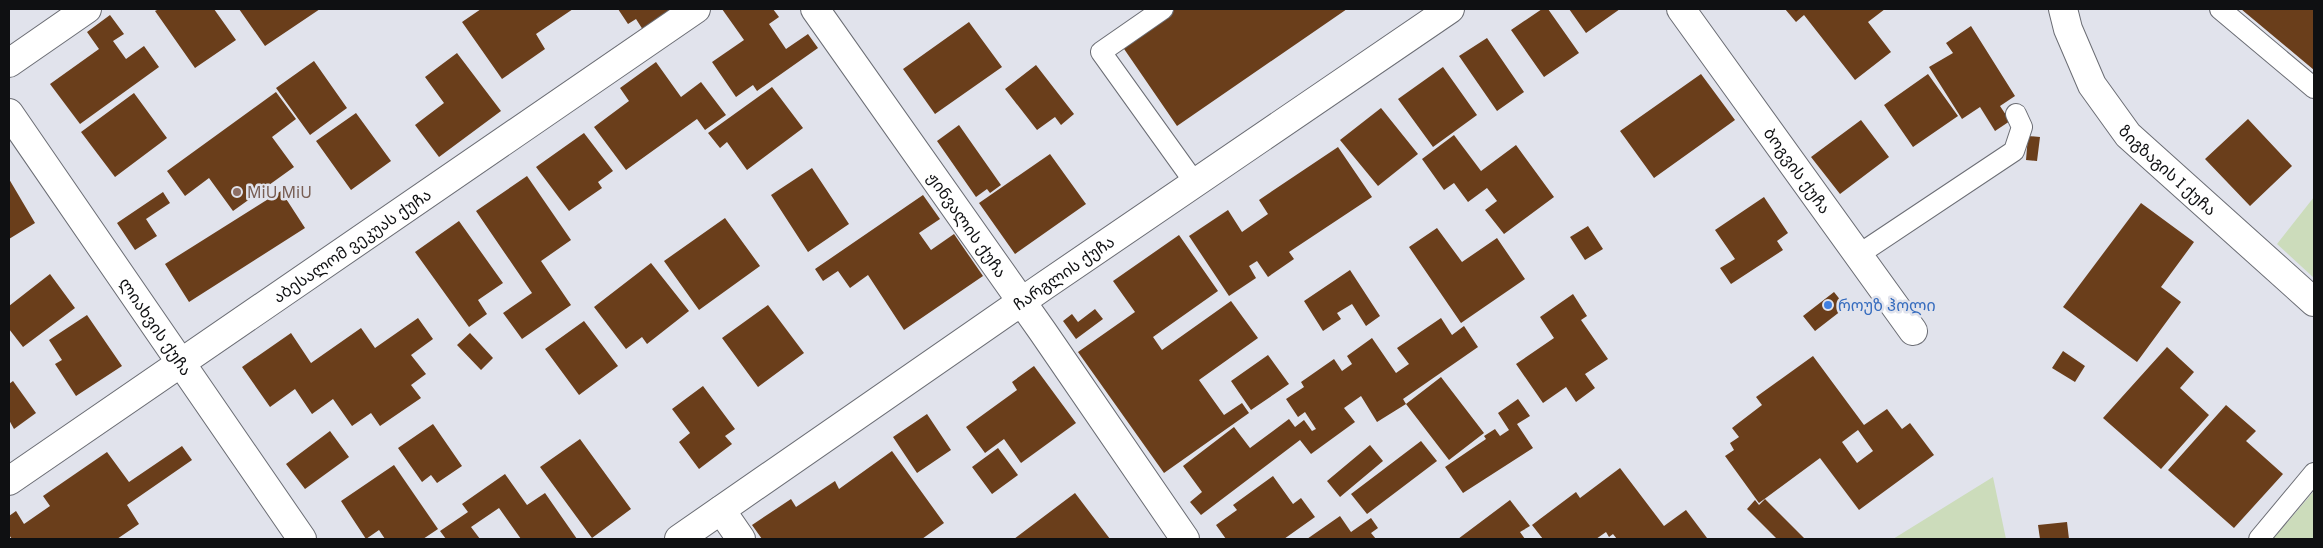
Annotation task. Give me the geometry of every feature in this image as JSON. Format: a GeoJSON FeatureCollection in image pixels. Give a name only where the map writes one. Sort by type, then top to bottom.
{"type":"FeatureCollection","features":[{"type":"Feature","properties":{"kind":"street"},"geometry":{"type":"LineString","coordinates":[[9,63],[87,9]]}},
{"type":"Feature","properties":{"kind":"street","name":"აბესალომ ვეკუას ქუჩა"},"geometry":{"type":"LineString","coordinates":[[9,481],[696,9]]}},
{"type":"Feature","properties":{"kind":"street","name":"ჟინვალის ქუჩა"},"geometry":{"type":"LineString","coordinates":[[815,9],[1185,539]]}},
{"type":"Feature","properties":{"kind":"street","name":"ჩარგლის ქუჩა"},"geometry":{"type":"LineString","coordinates":[[679,539],[1021,302],[1450,9]]}},
{"type":"Feature","properties":{"kind":"street","name":"ბოგვის ქუჩა"},"geometry":{"type":"LineString","coordinates":[[1681,9],[1913,331]]}},
{"type":"Feature","properties":{"kind":"street","name":"ზიგზაგის I ქუჩა"},"geometry":{"type":"LineString","coordinates":[[2063,9],[2068,29],[2092,85],[2128,135],[2314,302]]}},
{"type":"Feature","properties":{"kind":"street","name":"ლიახვის ქუჩა"},"geometry":{"type":"LineString","coordinates":[[9,114],[302,539]]}},
{"type":"Feature","properties":{"kind":"street"},"geometry":{"type":"LineString","coordinates":[[721,510],[741,539]]}},
{"type":"Feature","properties":{"kind":"lane"},"geometry":{"type":"LineString","coordinates":[[1163,9],[1101,52],[1195,183]]}},
{"type":"Feature","properties":{"kind":"lane"},"geometry":{"type":"LineString","coordinates":[[2220,9],[2314,88]]}},
{"type":"Feature","properties":{"kind":"lane"},"geometry":{"type":"LineString","coordinates":[[1858,255],[2014,151],[2022,127],[2016,114]]}},
{"type":"Feature","properties":{"kind":"lane"},"geometry":{"type":"LineString","coordinates":[[2259,539],[2314,473]]}},
{"type":"Feature","properties":{"kind":"green space"},"geometry":{"type":"Polygon","coordinates":[[[2314,197],[2314,278],[2277,244],[2314,197]]]}},
{"type":"Feature","properties":{"kind":"green space"},"geometry":{"type":"Polygon","coordinates":[[[1993,477],[2006,539],[1893,539],[1993,477]]]}},
{"type":"Feature","properties":{"kind":"green space"},"geometry":{"type":"Polygon","coordinates":[[[2314,491],[2314,539],[2273,539],[2314,491]]]}},
{"type":"Feature","properties":{"kind":"building"},"geometry":{"type":"Polygon","coordinates":[[[159,9],[214,9],[236,40],[195,68],[155,11],[159,9]]]}},
{"type":"Feature","properties":{"kind":"building"},"geometry":{"type":"Polygon","coordinates":[[[239,9],[320,9],[265,46],[239,9]]]}},
{"type":"Feature","properties":{"kind":"building"},"geometry":{"type":"Polygon","coordinates":[[[481,9],[573,9],[536,34],[545,49],[502,79],[462,22],[481,9]]]}},
{"type":"Feature","properties":{"kind":"building"},"geometry":{"type":"Polygon","coordinates":[[[618,9],[681,9],[645,33],[636,19],[628,24],[618,9]]]}},
{"type":"Feature","properties":{"kind":"building"},"geometry":{"type":"Polygon","coordinates":[[[722,9],[773,9],[779,17],[769,24],[786,49],[808,34],[818,48],[757,91],[753,85],[736,97],[712,62],[744,40],[722,9]]]}},
{"type":"Feature","properties":{"kind":"building"},"geometry":{"type":"Polygon","coordinates":[[[1170,9],[1347,9],[1177,126],[1120,43],[1170,9]]]}},
{"type":"Feature","properties":{"kind":"building"},"geometry":{"type":"Polygon","coordinates":[[[1542,9],[1548,9],[1579,53],[1544,77],[1511,30],[1542,9]]]}},
{"type":"Feature","properties":{"kind":"building"},"geometry":{"type":"Polygon","coordinates":[[[1569,9],[1620,9],[1586,33],[1569,9]]]}},
{"type":"Feature","properties":{"kind":"building"},"geometry":{"type":"Polygon","coordinates":[[[1785,9],[1885,9],[1868,22],[1891,52],[1855,80],[1804,15],[1796,22],[1785,9]]]}},
{"type":"Feature","properties":{"kind":"building"},"geometry":{"type":"Polygon","coordinates":[[[2241,9],[2314,9],[2314,70],[2241,9]]]}},
{"type":"Feature","properties":{"kind":"building"},"geometry":{"type":"Polygon","coordinates":[[[110,15],[124,34],[113,41],[126,59],[144,46],[159,67],[80,124],[50,84],[99,49],[87,32],[110,15]]]}},
{"type":"Feature","properties":{"kind":"building"},"geometry":{"type":"Polygon","coordinates":[[[969,22],[1002,67],[935,114],[903,69],[969,22]]]}},
{"type":"Feature","properties":{"kind":"building"},"geometry":{"type":"Polygon","coordinates":[[[1971,26],[2015,96],[2000,106],[2010,121],[1995,131],[1980,107],[1962,119],[1929,67],[1953,53],[1946,43],[1971,26]]]}},
{"type":"Feature","properties":{"kind":"building"},"geometry":{"type":"Polygon","coordinates":[[[1487,38],[1524,92],[1497,111],[1459,56],[1487,38]]]}},
{"type":"Feature","properties":{"kind":"building"},"geometry":{"type":"Polygon","coordinates":[[[457,53],[501,111],[439,157],[415,125],[444,103],[425,77],[457,53]]]}},
{"type":"Feature","properties":{"kind":"building"},"geometry":{"type":"Polygon","coordinates":[[[314,61],[347,108],[310,135],[276,88],[314,61]]]}},
{"type":"Feature","properties":{"kind":"building"},"geometry":{"type":"Polygon","coordinates":[[[656,62],[681,97],[701,82],[726,115],[705,130],[697,119],[626,170],[594,127],[629,101],[620,88],[656,62]]]}},
{"type":"Feature","properties":{"kind":"building"},"geometry":{"type":"Polygon","coordinates":[[[1036,65],[1074,114],[1061,125],[1055,117],[1037,130],[1005,89],[1036,65]]]}},
{"type":"Feature","properties":{"kind":"building"},"geometry":{"type":"Polygon","coordinates":[[[1443,67],[1477,115],[1433,147],[1398,99],[1443,67]]]}},
{"type":"Feature","properties":{"kind":"building"},"geometry":{"type":"Polygon","coordinates":[[[1701,74],[1735,120],[1654,178],[1620,131],[1701,74]]]}},
{"type":"Feature","properties":{"kind":"building"},"geometry":{"type":"Polygon","coordinates":[[[1928,74],[1958,116],[1913,147],[1884,105],[1928,74]]]}},
{"type":"Feature","properties":{"kind":"building"},"geometry":{"type":"Polygon","coordinates":[[[772,87],[803,128],[747,170],[727,142],[720,148],[708,133],[772,87]]]}},
{"type":"Feature","properties":{"kind":"building"},"geometry":{"type":"Polygon","coordinates":[[[276,92],[296,119],[272,137],[294,167],[233,211],[209,178],[185,196],[167,171],[276,92]]]}},
{"type":"Feature","properties":{"kind":"building"},"geometry":{"type":"Polygon","coordinates":[[[134,93],[167,138],[115,177],[81,132],[134,93]]]}},
{"type":"Feature","properties":{"kind":"building"},"geometry":{"type":"Polygon","coordinates":[[[1381,108],[1418,154],[1378,186],[1340,140],[1381,108]]]}},
{"type":"Feature","properties":{"kind":"building"},"geometry":{"type":"Polygon","coordinates":[[[356,113],[391,161],[351,190],[316,141],[356,113]]]}},
{"type":"Feature","properties":{"kind":"building"},"geometry":{"type":"Polygon","coordinates":[[[2248,119],[2292,166],[2250,206],[2205,159],[2248,119]]]}},
{"type":"Feature","properties":{"kind":"building"},"geometry":{"type":"Polygon","coordinates":[[[1861,120],[1889,157],[1840,194],[1811,157],[1861,120]]]}},
{"type":"Feature","properties":{"kind":"building"},"geometry":{"type":"Polygon","coordinates":[[[959,125],[1001,185],[990,193],[987,189],[976,197],[937,141],[959,125]]]}},
{"type":"Feature","properties":{"kind":"building"},"geometry":{"type":"Polygon","coordinates":[[[584,133],[613,171],[598,182],[602,188],[569,211],[536,167],[584,133]]]}},
{"type":"Feature","properties":{"kind":"building"},"geometry":{"type":"Polygon","coordinates":[[[1454,135],[1481,171],[1516,145],[1554,197],[1504,234],[1485,210],[1497,201],[1487,188],[1468,202],[1454,183],[1444,190],[1422,159],[1454,135]]]}},
{"type":"Feature","properties":{"kind":"building"},"geometry":{"type":"Polygon","coordinates":[[[2028,136],[2040,137],[2037,161],[2026,160],[2028,136]]]}},
{"type":"Feature","properties":{"kind":"building"},"geometry":{"type":"Polygon","coordinates":[[[1338,147],[1372,197],[1289,252],[1294,259],[1268,277],[1257,261],[1249,266],[1256,278],[1229,296],[1189,236],[1228,210],[1242,232],[1268,214],[1259,200],[1338,147]]]}},
{"type":"Feature","properties":{"kind":"building"},"geometry":{"type":"Polygon","coordinates":[[[1050,154],[1086,204],[1015,254],[979,203],[1050,154]]]}},
{"type":"Feature","properties":{"kind":"building"},"geometry":{"type":"Polygon","coordinates":[[[812,168],[849,224],[808,252],[771,195],[812,168]]]}},
{"type":"Feature","properties":{"kind":"building"},"geometry":{"type":"Polygon","coordinates":[[[527,176],[571,240],[541,261],[571,305],[522,339],[503,313],[532,293],[476,211],[527,176]]]}},
{"type":"Feature","properties":{"kind":"building"},"geometry":{"type":"Polygon","coordinates":[[[9,179],[35,223],[9,239],[9,179]]]}},
{"type":"Feature","properties":{"kind":"building"},"geometry":{"type":"Polygon","coordinates":[[[281,191],[305,228],[189,302],[165,264],[281,191]]]}},
{"type":"Feature","properties":{"kind":"building"},"geometry":{"type":"Polygon","coordinates":[[[163,192],[170,203],[146,219],[157,236],[135,250],[117,223],[163,192]]]}},
{"type":"Feature","properties":{"kind":"building"},"geometry":{"type":"Polygon","coordinates":[[[923,195],[940,219],[919,233],[931,250],[954,234],[983,276],[904,330],[868,275],[850,288],[838,271],[823,281],[815,269],[923,195]]]}},
{"type":"Feature","properties":{"kind":"building"},"geometry":{"type":"Polygon","coordinates":[[[1764,197],[1788,233],[1777,241],[1783,250],[1731,284],[1720,268],[1735,259],[1715,230],[1764,197]]]}},
{"type":"Feature","properties":{"kind":"building"},"geometry":{"type":"Polygon","coordinates":[[[2141,203],[2194,242],[2161,287],[2181,302],[2137,362],[2063,307],[2141,203]]]}},
{"type":"Feature","properties":{"kind":"building"},"geometry":{"type":"Polygon","coordinates":[[[725,218],[760,266],[699,310],[664,261],[725,218]]]}},
{"type":"Feature","properties":{"kind":"building"},"geometry":{"type":"Polygon","coordinates":[[[459,221],[503,283],[478,300],[487,314],[469,327],[415,252],[459,221]]]}},
{"type":"Feature","properties":{"kind":"building"},"geometry":{"type":"Polygon","coordinates":[[[1588,226],[1603,249],[1585,260],[1570,237],[1588,226]]]}},
{"type":"Feature","properties":{"kind":"building"},"geometry":{"type":"Polygon","coordinates":[[[1437,228],[1462,262],[1497,238],[1525,279],[1461,323],[1409,247],[1437,228]]]}},
{"type":"Feature","properties":{"kind":"building"},"geometry":{"type":"Polygon","coordinates":[[[1179,235],[1218,291],[1153,337],[1162,350],[1231,301],[1258,338],[1199,380],[1224,415],[1242,403],[1249,413],[1164,473],[1078,352],[1135,312],[1113,281],[1179,235]]]}},
{"type":"Feature","properties":{"kind":"building"},"geometry":{"type":"Polygon","coordinates":[[[651,263],[689,311],[647,344],[642,337],[626,349],[594,307],[651,263]]]}},
{"type":"Feature","properties":{"kind":"building"},"geometry":{"type":"Polygon","coordinates":[[[1350,270],[1380,316],[1366,326],[1352,304],[1337,313],[1341,319],[1323,331],[1304,301],[1350,270]]]}},
{"type":"Feature","properties":{"kind":"building"},"geometry":{"type":"Polygon","coordinates":[[[50,274],[75,308],[23,347],[9,329],[9,306],[50,274]]]}},
{"type":"Feature","properties":{"kind":"building"},"geometry":{"type":"Polygon","coordinates":[[[1834,292],[1846,307],[1815,331],[1803,316],[1834,292]]]}},
{"type":"Feature","properties":{"kind":"building"},"geometry":{"type":"Polygon","coordinates":[[[1573,294],[1587,316],[1581,320],[1608,359],[1585,374],[1595,388],[1576,402],[1566,387],[1543,403],[1516,364],[1554,338],[1540,317],[1573,294]]]}},
{"type":"Feature","properties":{"kind":"building"},"geometry":{"type":"Polygon","coordinates":[[[768,305],[804,353],[758,387],[722,338],[768,305]]]}},
{"type":"Feature","properties":{"kind":"building"},"geometry":{"type":"Polygon","coordinates":[[[1095,309],[1103,319],[1076,339],[1063,321],[1072,314],[1078,322],[1095,309]]]}},
{"type":"Feature","properties":{"kind":"building"},"geometry":{"type":"Polygon","coordinates":[[[87,315],[122,366],[76,396],[55,364],[62,360],[49,340],[87,315]]]}},
{"type":"Feature","properties":{"kind":"building"},"geometry":{"type":"Polygon","coordinates":[[[418,318],[433,339],[411,355],[426,374],[411,385],[421,398],[380,426],[371,413],[352,426],[333,399],[312,414],[295,389],[270,407],[242,367],[291,333],[311,363],[361,328],[375,348],[418,318]]]}},
{"type":"Feature","properties":{"kind":"building"},"geometry":{"type":"Polygon","coordinates":[[[1441,318],[1452,335],[1464,326],[1478,347],[1403,399],[1406,404],[1377,422],[1361,396],[1344,408],[1355,422],[1311,454],[1300,440],[1201,515],[1190,502],[1202,492],[1183,466],[1234,427],[1250,448],[1289,419],[1295,427],[1304,420],[1312,431],[1316,429],[1305,412],[1298,417],[1286,399],[1304,387],[1301,382],[1334,359],[1342,371],[1352,364],[1347,356],[1372,338],[1396,373],[1409,364],[1397,348],[1441,318]]]}},
{"type":"Feature","properties":{"kind":"building"},"geometry":{"type":"Polygon","coordinates":[[[584,321],[618,366],[579,395],[545,349],[584,321]]]}},
{"type":"Feature","properties":{"kind":"building"},"geometry":{"type":"Polygon","coordinates":[[[470,333],[493,358],[481,370],[457,345],[470,333]]]}},
{"type":"Feature","properties":{"kind":"building"},"geometry":{"type":"Polygon","coordinates":[[[2167,347],[2194,372],[2180,388],[2209,415],[2161,469],[2103,418],[2167,347]]]}},
{"type":"Feature","properties":{"kind":"building"},"geometry":{"type":"Polygon","coordinates":[[[2063,351],[2085,366],[2075,382],[2052,368],[2063,351]]]}},
{"type":"Feature","properties":{"kind":"building"},"geometry":{"type":"Polygon","coordinates":[[[1268,355],[1289,384],[1251,410],[1231,381],[1268,355]]]}},
{"type":"Feature","properties":{"kind":"building"},"geometry":{"type":"Polygon","coordinates":[[[1813,356],[1864,425],[1887,409],[1902,429],[1910,423],[1934,455],[1859,510],[1820,458],[1759,503],[1725,456],[1734,450],[1730,443],[1739,437],[1732,428],[1762,405],[1756,397],[1813,356]],[[1858,430],[1842,442],[1857,463],[1873,451],[1858,430]]]}},
{"type":"Feature","properties":{"kind":"building"},"geometry":{"type":"Polygon","coordinates":[[[1034,366],[1076,423],[1021,463],[1004,439],[985,453],[966,427],[1017,390],[1012,382],[1034,366]]]}},
{"type":"Feature","properties":{"kind":"building"},"geometry":{"type":"Polygon","coordinates":[[[1441,377],[1484,433],[1449,460],[1406,404],[1441,377]]]}},
{"type":"Feature","properties":{"kind":"building"},"geometry":{"type":"Polygon","coordinates":[[[13,381],[36,413],[14,429],[9,420],[9,384],[13,381]]]}},
{"type":"Feature","properties":{"kind":"building"},"geometry":{"type":"Polygon","coordinates":[[[703,386],[735,429],[725,436],[732,444],[699,469],[679,442],[690,433],[672,409],[703,386]]]}},
{"type":"Feature","properties":{"kind":"building"},"geometry":{"type":"Polygon","coordinates":[[[1518,399],[1530,416],[1517,424],[1533,448],[1463,493],[1445,467],[1486,439],[1484,436],[1495,429],[1500,436],[1509,430],[1498,413],[1518,399]]]}},
{"type":"Feature","properties":{"kind":"building"},"geometry":{"type":"Polygon","coordinates":[[[2226,405],[2256,431],[2246,441],[2283,474],[2234,528],[2168,470],[2226,405]]]}},
{"type":"Feature","properties":{"kind":"building"},"geometry":{"type":"Polygon","coordinates":[[[927,414],[951,450],[917,473],[893,437],[927,414]]]}},
{"type":"Feature","properties":{"kind":"building"},"geometry":{"type":"Polygon","coordinates":[[[433,424],[462,466],[437,483],[431,475],[422,482],[398,448],[433,424]]]}},
{"type":"Feature","properties":{"kind":"building"},"geometry":{"type":"Polygon","coordinates":[[[330,431],[349,457],[305,489],[286,464],[330,431]]]}},
{"type":"Feature","properties":{"kind":"building"},"geometry":{"type":"Polygon","coordinates":[[[580,439],[631,509],[592,538],[540,467],[580,439]]]}},
{"type":"Feature","properties":{"kind":"building"},"geometry":{"type":"Polygon","coordinates":[[[1421,441],[1437,461],[1367,514],[1351,494],[1421,441]]]}},
{"type":"Feature","properties":{"kind":"building"},"geometry":{"type":"Polygon","coordinates":[[[1370,445],[1383,461],[1340,497],[1327,481],[1370,445]]]}},
{"type":"Feature","properties":{"kind":"building"},"geometry":{"type":"Polygon","coordinates":[[[182,446],[192,460],[127,505],[139,524],[117,539],[12,539],[9,535],[9,516],[16,511],[24,524],[50,506],[43,496],[107,452],[129,482],[182,446]]]}},
{"type":"Feature","properties":{"kind":"building"},"geometry":{"type":"Polygon","coordinates":[[[998,448],[1018,475],[992,494],[972,467],[998,448]]]}},
{"type":"Feature","properties":{"kind":"building"},"geometry":{"type":"Polygon","coordinates":[[[892,451],[944,523],[922,539],[762,539],[752,525],[791,499],[796,507],[835,481],[839,489],[892,451]]]}},
{"type":"Feature","properties":{"kind":"building"},"geometry":{"type":"Polygon","coordinates":[[[394,465],[438,529],[423,539],[385,539],[379,530],[366,539],[341,501],[394,465]]]}},
{"type":"Feature","properties":{"kind":"building"},"geometry":{"type":"Polygon","coordinates":[[[1620,468],[1664,526],[1686,510],[1707,538],[1617,539],[1613,534],[1609,537],[1606,532],[1596,539],[1543,539],[1532,525],[1576,492],[1580,498],[1620,468]]]}},
{"type":"Feature","properties":{"kind":"building"},"geometry":{"type":"Polygon","coordinates":[[[505,474],[527,505],[545,493],[577,539],[521,539],[499,508],[471,527],[480,539],[446,539],[440,531],[468,512],[462,504],[505,474]]]}},
{"type":"Feature","properties":{"kind":"building"},"geometry":{"type":"Polygon","coordinates":[[[1273,476],[1293,504],[1301,498],[1315,517],[1284,539],[1226,539],[1216,525],[1237,510],[1233,505],[1273,476]]]}},
{"type":"Feature","properties":{"kind":"building"},"geometry":{"type":"Polygon","coordinates":[[[1075,493],[1110,539],[1014,539],[1075,493]]]}},
{"type":"Feature","properties":{"kind":"building"},"geometry":{"type":"Polygon","coordinates":[[[1765,499],[1805,539],[1777,539],[1747,509],[1755,500],[1759,505],[1765,499]]]}},
{"type":"Feature","properties":{"kind":"building"},"geometry":{"type":"Polygon","coordinates":[[[1510,500],[1530,526],[1520,532],[1525,539],[1458,539],[1510,500]]]}},
{"type":"Feature","properties":{"kind":"building"},"geometry":{"type":"Polygon","coordinates":[[[1340,516],[1351,532],[1371,518],[1378,528],[1371,533],[1376,539],[1307,539],[1340,516]]]}},
{"type":"Feature","properties":{"kind":"building"},"geometry":{"type":"Polygon","coordinates":[[[2067,522],[2069,539],[2040,539],[2038,525],[2067,522]]]}},
{"type":"Feature","properties":{"kind":"place","name":"MiU MiU"},"geometry":{"type":"Point","coordinates":[237,192]}},
{"type":"Feature","properties":{"kind":"place","name":"როუზ ჰოლი"},"geometry":{"type":"Point","coordinates":[1828,305]}}]}
